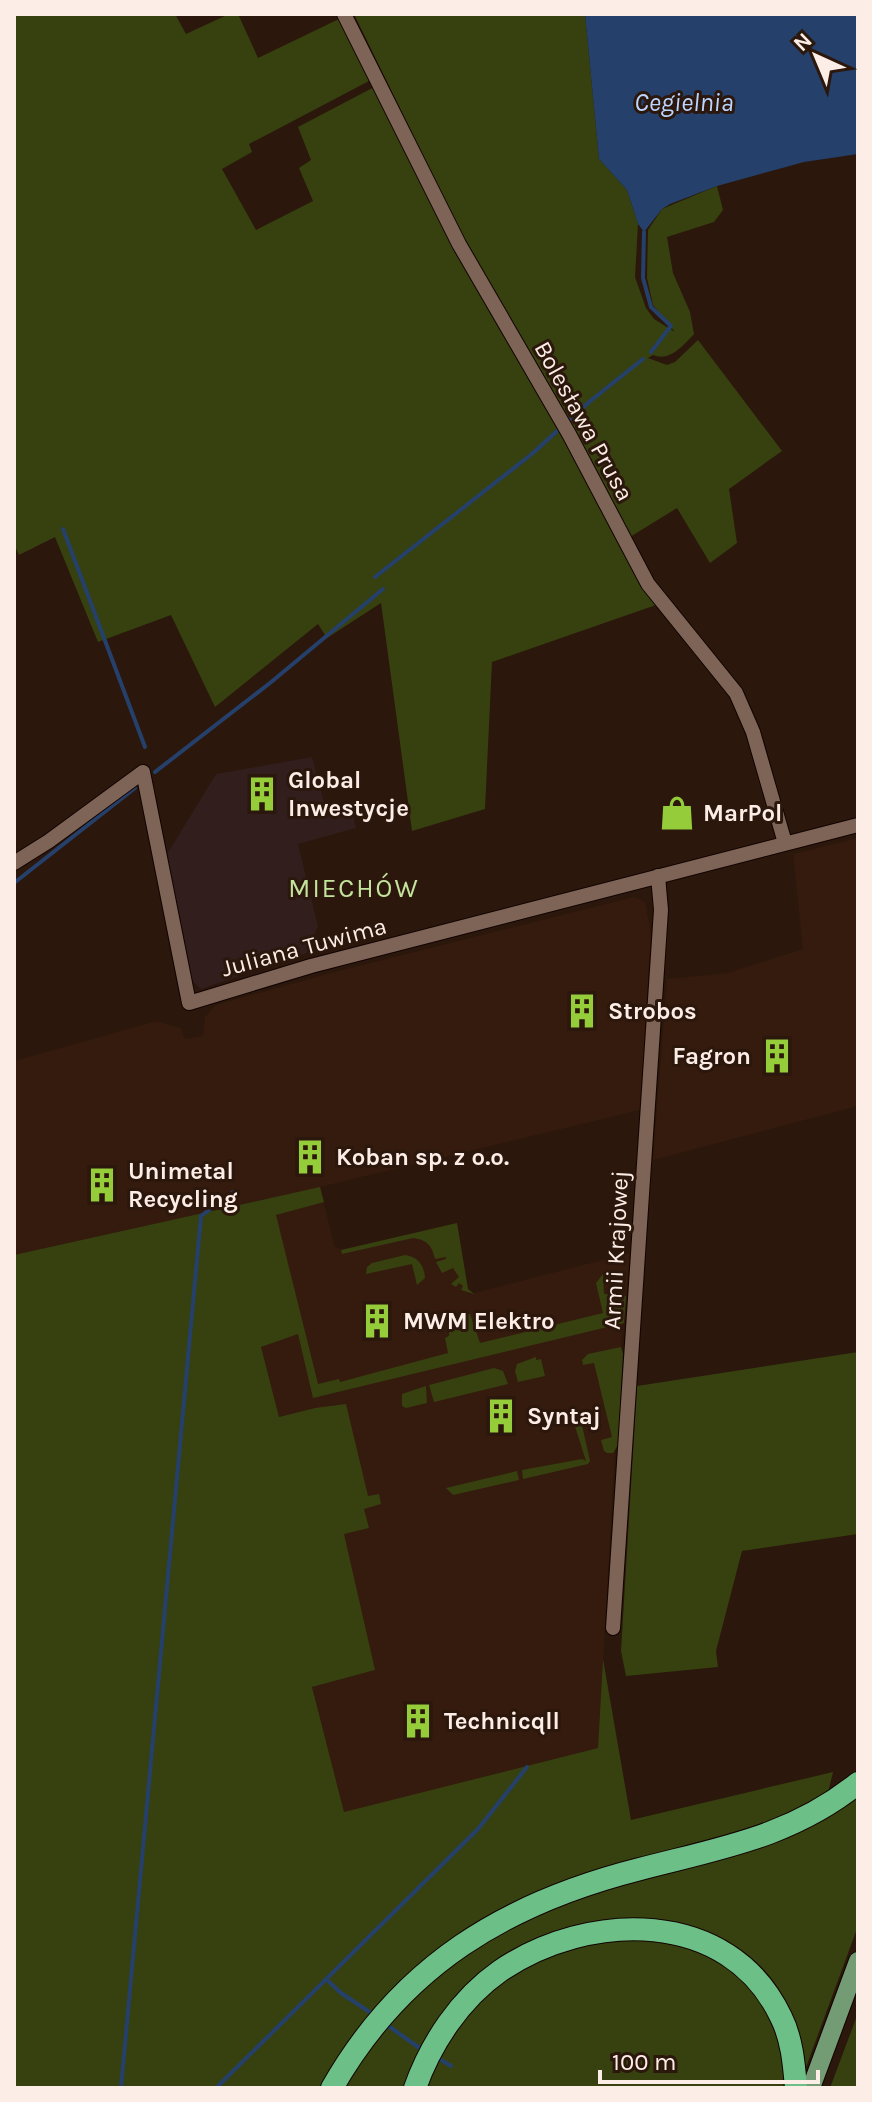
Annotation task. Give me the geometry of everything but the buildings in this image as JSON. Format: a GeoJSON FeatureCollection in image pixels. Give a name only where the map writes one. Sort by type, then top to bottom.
{"type":"FeatureCollection","features":[{"type":"Feature","properties":{"kind":"highway"},"geometry":{"type":"LineString","coordinates":[[332,2088],[361,2042],[387,2010],[419,1978],[455,1949],[494,1924],[576,1886],[774,1833],[827,1806],[858,1783]]}},
{"type":"Feature","properties":{"kind":"highway"},"geometry":{"type":"LineString","coordinates":[[415,2088],[427,2059],[448,2024],[471,1997],[499,1972],[559,1942],[620,1929],[680,1934],[716,1948],[744,1968],[765,1990],[782,2018],[793,2059],[796,2088]]}},
{"type":"Feature","properties":{"kind":"main road"},"geometry":{"type":"LineString","coordinates":[[811,2088],[858,1961]]}},
{"type":"Feature","properties":{"kind":"street","name":"Bolesława Prusa"},"geometry":{"type":"LineString","coordinates":[[344,14],[459,244],[554,408],[648,584],[736,693],[753,732],[785,843]]}},
{"type":"Feature","properties":{"kind":"street","name":"Juliana Tuwima"},"geometry":{"type":"LineString","coordinates":[[14,863],[143,772],[189,1003],[311,966],[858,825]]}},
{"type":"Feature","properties":{"kind":"street","name":"Armii Krajowej"},"geometry":{"type":"LineString","coordinates":[[613,1628],[657,971],[661,897],[658,876]]}},
{"type":"Feature","properties":{"kind":"shaded area","name":"Global Inwestycje"},"geometry":{"type":"Polygon","coordinates":[[[312,757],[327,813],[351,805],[356,828],[298,844],[318,926],[307,953],[201,989],[183,973],[167,854],[216,774],[312,757]]]}},
{"type":"Feature","properties":{"kind":"shaded area"},"geometry":{"type":"Polygon","coordinates":[[[858,838],[858,1106],[653,1160],[667,979],[728,973],[803,949],[793,854],[858,838]]]}},
{"type":"Feature","properties":{"kind":"shaded area"},"geometry":{"type":"Polygon","coordinates":[[[634,897],[645,902],[651,934],[640,1110],[320,1187],[334,1245],[341,1250],[457,1223],[468,1289],[474,1293],[630,1253],[621,1347],[598,1748],[344,1812],[312,1687],[374,1670],[315,1408],[279,1417],[261,1347],[298,1333],[266,1199],[14,1255],[14,1061],[157,1021],[180,1028],[185,1039],[203,1036],[205,1017],[216,1005],[634,897]]]}},
{"type":"Feature","properties":{"kind":"green space"},"geometry":{"type":"Polygon","coordinates":[[[14,14],[175,14],[186,34],[229,14],[238,14],[258,58],[341,18],[372,76],[369,81],[249,144],[252,152],[222,169],[256,230],[313,201],[299,168],[311,160],[298,127],[378,85],[467,246],[354,14],[585,14],[599,159],[627,190],[638,224],[635,277],[646,308],[654,319],[675,332],[653,305],[647,278],[648,230],[662,209],[717,186],[723,210],[714,222],[667,237],[673,273],[690,312],[694,334],[670,355],[648,358],[667,365],[675,362],[698,340],[782,451],[729,489],[737,543],[710,563],[677,508],[630,537],[643,587],[656,605],[492,662],[485,809],[412,831],[381,603],[327,638],[318,624],[215,707],[171,615],[98,642],[55,537],[19,555],[14,544],[14,14]]]}},
{"type":"Feature","properties":{"kind":"green space"},"geometry":{"type":"Polygon","coordinates":[[[320,1187],[324,1202],[276,1215],[318,1384],[339,1379],[340,1382],[448,1353],[445,1338],[449,1336],[450,1323],[470,1314],[480,1343],[603,1313],[596,1283],[603,1274],[604,1294],[626,1296],[624,1323],[313,1398],[298,1334],[261,1347],[279,1417],[346,1404],[368,1496],[379,1494],[381,1504],[364,1509],[369,1528],[344,1534],[375,1670],[312,1687],[344,1812],[598,1748],[603,1659],[631,1820],[833,1772],[827,1797],[767,1827],[575,1878],[374,2011],[344,2049],[321,2088],[14,2088],[14,1255],[320,1187]]]}},
{"type":"Feature","properties":{"kind":"green space"},"geometry":{"type":"Polygon","coordinates":[[[457,1223],[468,1289],[474,1294],[461,1290],[463,1286],[459,1283],[456,1287],[451,1284],[459,1277],[453,1268],[442,1273],[436,1262],[446,1257],[435,1259],[428,1244],[422,1240],[413,1238],[342,1254],[341,1250],[457,1223]]]}},
{"type":"Feature","properties":{"kind":"green space"},"geometry":{"type":"Polygon","coordinates":[[[405,1255],[420,1262],[423,1269],[425,1278],[417,1285],[412,1264],[366,1274],[367,1267],[372,1263],[405,1255]]]}},
{"type":"Feature","properties":{"kind":"green space"},"geometry":{"type":"Polygon","coordinates":[[[621,1347],[618,1445],[613,1453],[607,1453],[601,1440],[612,1437],[594,1363],[583,1365],[582,1360],[588,1354],[621,1347]]]}},
{"type":"Feature","properties":{"kind":"green space"},"geometry":{"type":"Polygon","coordinates":[[[858,1352],[858,1534],[742,1551],[716,1651],[718,1667],[626,1676],[621,1651],[637,1386],[858,1352]]]}},
{"type":"Feature","properties":{"kind":"green space"},"geometry":{"type":"Polygon","coordinates":[[[536,1357],[536,1360],[541,1359],[545,1376],[518,1382],[517,1364],[536,1357]]]}},
{"type":"Feature","properties":{"kind":"green space"},"geometry":{"type":"Polygon","coordinates":[[[494,1368],[503,1371],[508,1384],[434,1402],[429,1385],[494,1368]]]}},
{"type":"Feature","properties":{"kind":"green space"},"geometry":{"type":"Polygon","coordinates":[[[426,1386],[427,1403],[406,1408],[402,1406],[402,1394],[426,1386]]]}},
{"type":"Feature","properties":{"kind":"green space"},"geometry":{"type":"Polygon","coordinates":[[[581,1421],[590,1461],[588,1464],[523,1479],[522,1470],[582,1459],[586,1461],[574,1423],[581,1421]]]}},
{"type":"Feature","properties":{"kind":"green space"},"geometry":{"type":"Polygon","coordinates":[[[517,1471],[519,1480],[453,1495],[446,1488],[517,1471]]]}},
{"type":"Feature","properties":{"kind":"green space"},"geometry":{"type":"Polygon","coordinates":[[[858,1795],[858,1926],[805,2070],[795,2026],[785,2000],[768,1974],[746,1953],[720,1937],[692,1926],[631,1918],[571,1927],[527,1942],[506,1953],[483,1975],[406,2088],[340,2088],[375,2037],[435,1976],[517,1920],[858,1795]]]}},
{"type":"Feature","properties":{"kind":"green space"},"geometry":{"type":"Polygon","coordinates":[[[618,1939],[667,1942],[692,1948],[711,1956],[744,1981],[758,1997],[778,2032],[784,2056],[784,2088],[426,2088],[460,2027],[491,1991],[509,1977],[559,1951],[618,1939]]]}},
{"type":"Feature","properties":{"kind":"green space"},"geometry":{"type":"Polygon","coordinates":[[[858,2013],[858,2088],[830,2088],[858,2013]]]}},
{"type":"Feature","properties":{"kind":"water","name":"Cegielnia"},"geometry":{"type":"Polygon","coordinates":[[[585,14],[858,14],[858,154],[804,162],[717,186],[662,209],[644,232],[638,224],[627,190],[599,159],[585,14]]]}},
{"type":"Feature","properties":{"kind":"waterway"},"geometry":{"type":"LineString","coordinates":[[644,232],[643,278],[651,307],[671,326],[651,352]]}},
{"type":"Feature","properties":{"kind":"waterway"},"geometry":{"type":"LineString","coordinates":[[375,577],[533,453],[643,359]]}},
{"type":"Feature","properties":{"kind":"waterway"},"geometry":{"type":"LineString","coordinates":[[63,529],[145,747]]}},
{"type":"Feature","properties":{"kind":"waterway"},"geometry":{"type":"LineString","coordinates":[[155,772],[270,683],[383,589]]}},
{"type":"Feature","properties":{"kind":"waterway"},"geometry":{"type":"LineString","coordinates":[[14,883],[135,788]]}},
{"type":"Feature","properties":{"kind":"waterway"},"geometry":{"type":"LineString","coordinates":[[121,2088],[201,1216],[233,1192]]}},
{"type":"Feature","properties":{"kind":"waterway"},"geometry":{"type":"LineString","coordinates":[[216,2088],[478,1829],[527,1767]]}},
{"type":"Feature","properties":{"kind":"waterway"},"geometry":{"type":"LineString","coordinates":[[327,1980],[371,2013]]}},
{"type":"Feature","properties":{"kind":"waterway"},"geometry":{"type":"LineString","coordinates":[[387,2025],[421,2049]]}},
{"type":"Feature","properties":{"kind":"waterway"},"geometry":{"type":"LineString","coordinates":[[438,2058],[451,2066]]}},
{"type":"Feature","properties":{"kind":"place","name":"Global Inwestycje"},"geometry":{"type":"Point","coordinates":[262,794]}},
{"type":"Feature","properties":{"kind":"place","name":"MarPol"},"geometry":{"type":"Point","coordinates":[677,813]}},
{"type":"Feature","properties":{"kind":"place","name":"Strobos"},"geometry":{"type":"Point","coordinates":[582,1011]}},
{"type":"Feature","properties":{"kind":"place","name":"Fagron"},"geometry":{"type":"Point","coordinates":[777,1056]}},
{"type":"Feature","properties":{"kind":"place","name":"Koban sp. z o.o."},"geometry":{"type":"Point","coordinates":[310,1157]}},
{"type":"Feature","properties":{"kind":"place","name":"Unimetal Recycling"},"geometry":{"type":"Point","coordinates":[102,1185]}},
{"type":"Feature","properties":{"kind":"place","name":"MWM Elektro"},"geometry":{"type":"Point","coordinates":[377,1321]}},
{"type":"Feature","properties":{"kind":"place","name":"Syntaj"},"geometry":{"type":"Point","coordinates":[501,1416]}},
{"type":"Feature","properties":{"kind":"place","name":"Technicqll"},"geometry":{"type":"Point","coordinates":[418,1721]}},
{"type":"Feature","properties":{"kind":"district","name":"MIECHÓW"},"geometry":{"type":"Point","coordinates":[354,888]}}]}
